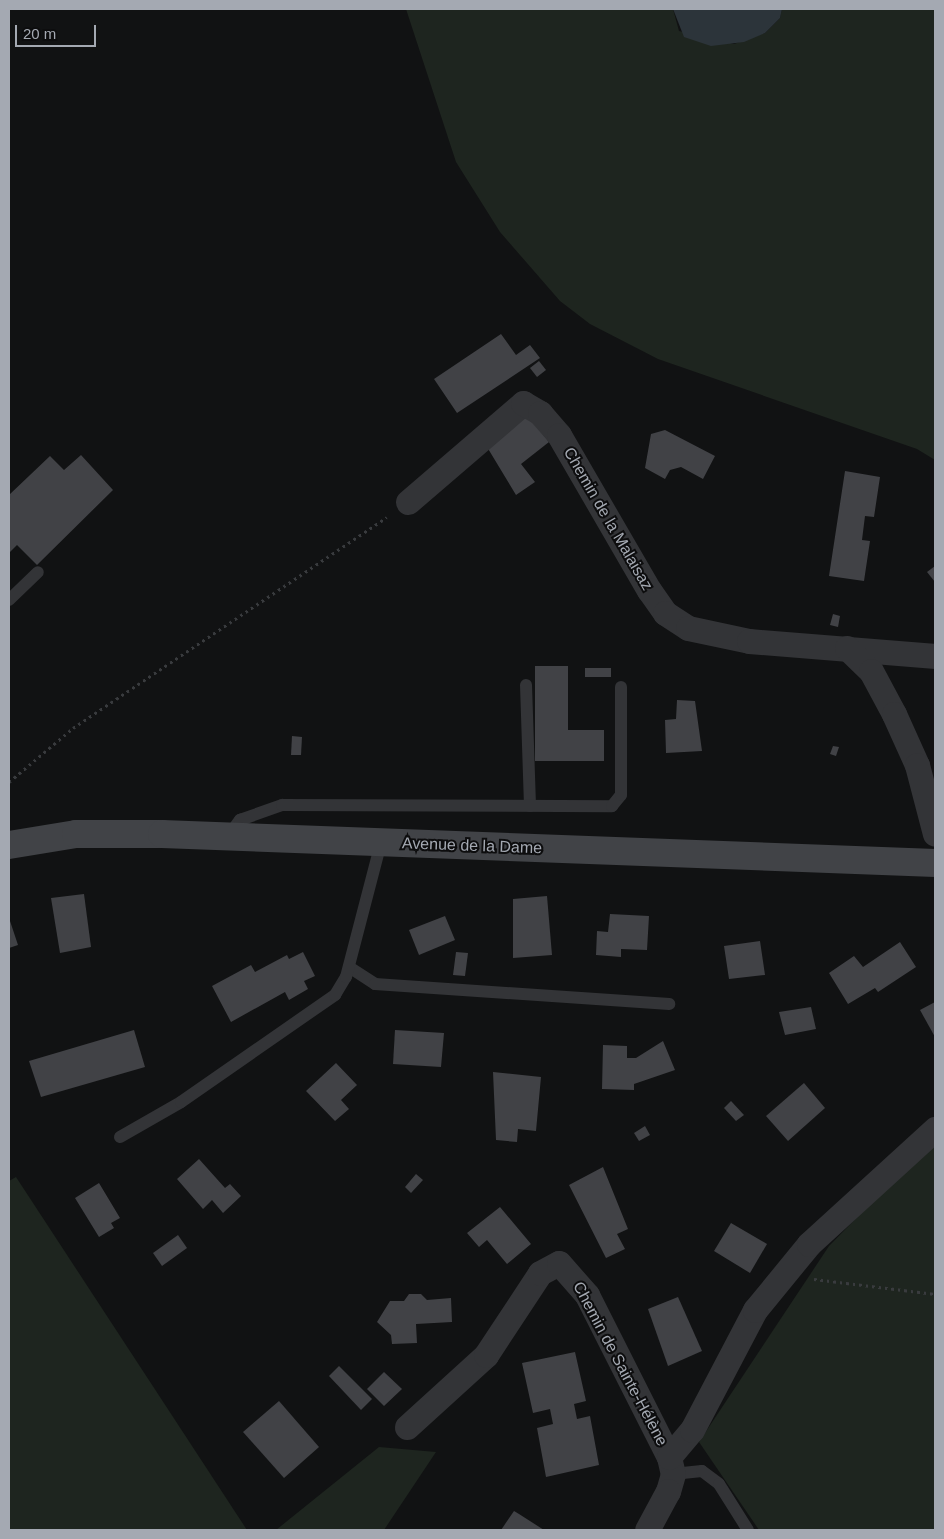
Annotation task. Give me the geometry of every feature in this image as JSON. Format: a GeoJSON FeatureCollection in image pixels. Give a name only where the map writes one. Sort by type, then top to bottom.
{"type":"FeatureCollection","features":[{"type":"Feature","properties":{"kind":"main road","name":"Avenue de la Dame"},"geometry":{"type":"LineString","coordinates":[[9,845],[76,834],[229,835],[381,843],[935,863]]}},
{"type":"Feature","properties":{"kind":"street","name":"Chemin de la Malaisaz"},"geometry":{"type":"LineString","coordinates":[[408,502],[523,403],[540,413],[579,462],[665,613],[688,628],[714,636],[935,656]]}},
{"type":"Feature","properties":{"kind":"street"},"geometry":{"type":"LineString","coordinates":[[847,648],[871,671],[894,714],[917,765],[935,834]]}},
{"type":"Feature","properties":{"kind":"street","name":"Chemin de Sainte-Hélène"},"geometry":{"type":"LineString","coordinates":[[647,1530],[671,1466],[755,1310],[809,1244],[935,1129]]}},
{"type":"Feature","properties":{"kind":"street","name":"Chemin de Sainte-Hélène"},"geometry":{"type":"LineString","coordinates":[[407,1427],[486,1355],[540,1273],[559,1263],[587,1295],[671,1466]]}},
{"type":"Feature","properties":{"kind":"lane"},"geometry":{"type":"LineString","coordinates":[[9,600],[38,572]]}},
{"type":"Feature","properties":{"kind":"lane"},"geometry":{"type":"LineString","coordinates":[[526,685],[530,806]]}},
{"type":"Feature","properties":{"kind":"lane"},"geometry":{"type":"LineString","coordinates":[[229,835],[240,820],[282,805],[612,806],[620,795],[621,687]]}},
{"type":"Feature","properties":{"kind":"lane"},"geometry":{"type":"LineString","coordinates":[[120,1137],[181,1102],[323,1006],[341,987],[349,967],[381,843]]}},
{"type":"Feature","properties":{"kind":"lane"},"geometry":{"type":"LineString","coordinates":[[349,967],[375,984],[669,1004]]}},
{"type":"Feature","properties":{"kind":"lane"},"geometry":{"type":"LineString","coordinates":[[671,1466],[702,1471],[719,1484],[748,1530]]}},
{"type":"Feature","properties":{"kind":"path"},"geometry":{"type":"LineString","coordinates":[[9,782],[73,728],[408,502]]}},
{"type":"Feature","properties":{"kind":"path"},"geometry":{"type":"LineString","coordinates":[[782,1276],[935,1294]]}},
{"type":"Feature","properties":{"kind":"shaded area"},"geometry":{"type":"Polygon","coordinates":[[[406,9],[673,9],[679,31],[734,44],[765,33],[780,18],[782,9],[935,9],[935,460],[917,449],[658,359],[590,324],[560,301],[500,232],[456,162],[406,9]]]}},
{"type":"Feature","properties":{"kind":"shaded area"},"geometry":{"type":"Polygon","coordinates":[[[673,9],[782,9],[780,18],[765,33],[744,42],[711,46],[684,37],[673,9]]]}},
{"type":"Feature","properties":{"kind":"shaded area"},"geometry":{"type":"Polygon","coordinates":[[[935,1138],[935,1530],[759,1530],[699,1442],[829,1246],[935,1138]]]}},
{"type":"Feature","properties":{"kind":"shaded area"},"geometry":{"type":"Polygon","coordinates":[[[16,1177],[247,1530],[9,1530],[9,1181],[16,1177]]]}},
{"type":"Feature","properties":{"kind":"shaded area"},"geometry":{"type":"Polygon","coordinates":[[[379,1447],[436,1452],[384,1530],[276,1530],[379,1447]]]}},
{"type":"Feature","properties":{"kind":"building"},"geometry":{"type":"Polygon","coordinates":[[[501,334],[516,355],[530,345],[540,358],[457,413],[434,379],[501,334]]]}},
{"type":"Feature","properties":{"kind":"building"},"geometry":{"type":"Polygon","coordinates":[[[539,361],[546,370],[537,377],[530,368],[539,361]]]}},
{"type":"Feature","properties":{"kind":"building"},"geometry":{"type":"Polygon","coordinates":[[[527,414],[549,442],[521,464],[535,482],[516,495],[487,447],[527,414]]]}},
{"type":"Feature","properties":{"kind":"building"},"geometry":{"type":"Polygon","coordinates":[[[665,430],[715,456],[703,479],[681,467],[670,470],[665,479],[645,468],[651,434],[665,430]]]}},
{"type":"Feature","properties":{"kind":"building"},"geometry":{"type":"Polygon","coordinates":[[[81,455],[113,490],[37,565],[17,545],[9,553],[9,495],[50,456],[64,470],[81,455]]]}},
{"type":"Feature","properties":{"kind":"building"},"geometry":{"type":"Polygon","coordinates":[[[845,471],[880,477],[874,517],[865,516],[862,540],[870,541],[864,581],[829,576],[845,471]]]}},
{"type":"Feature","properties":{"kind":"building"},"geometry":{"type":"Polygon","coordinates":[[[935,566],[935,582],[927,572],[935,566]]]}},
{"type":"Feature","properties":{"kind":"building"},"geometry":{"type":"Polygon","coordinates":[[[833,614],[840,616],[838,627],[830,625],[833,614]]]}},
{"type":"Feature","properties":{"kind":"building"},"geometry":{"type":"Polygon","coordinates":[[[535,666],[568,666],[568,730],[604,730],[604,761],[535,761],[535,666]]]}},
{"type":"Feature","properties":{"kind":"building"},"geometry":{"type":"Polygon","coordinates":[[[585,668],[611,668],[611,677],[585,677],[585,668]]]}},
{"type":"Feature","properties":{"kind":"building"},"geometry":{"type":"Polygon","coordinates":[[[677,700],[695,701],[702,751],[666,753],[665,720],[676,719],[677,700]]]}},
{"type":"Feature","properties":{"kind":"building"},"geometry":{"type":"Polygon","coordinates":[[[292,736],[302,737],[301,755],[291,755],[292,736]]]}},
{"type":"Feature","properties":{"kind":"building"},"geometry":{"type":"Polygon","coordinates":[[[833,746],[839,747],[836,756],[830,754],[833,746]]]}},
{"type":"Feature","properties":{"kind":"building"},"geometry":{"type":"Polygon","coordinates":[[[84,894],[91,947],[60,953],[51,898],[84,894]]]}},
{"type":"Feature","properties":{"kind":"building"},"geometry":{"type":"Polygon","coordinates":[[[547,896],[552,955],[513,958],[513,899],[547,896]]]}},
{"type":"Feature","properties":{"kind":"building"},"geometry":{"type":"Polygon","coordinates":[[[610,914],[649,916],[647,950],[621,949],[621,957],[596,955],[597,931],[608,932],[610,914]]]}},
{"type":"Feature","properties":{"kind":"building"},"geometry":{"type":"Polygon","coordinates":[[[445,916],[455,940],[419,955],[409,930],[445,916]]]}},
{"type":"Feature","properties":{"kind":"building"},"geometry":{"type":"Polygon","coordinates":[[[9,918],[18,945],[9,948],[9,918]]]}},
{"type":"Feature","properties":{"kind":"building"},"geometry":{"type":"Polygon","coordinates":[[[760,941],[765,975],[729,979],[724,946],[760,941]]]}},
{"type":"Feature","properties":{"kind":"building"},"geometry":{"type":"Polygon","coordinates":[[[900,942],[916,967],[878,992],[875,988],[848,1004],[829,973],[854,956],[863,967],[900,942]]]}},
{"type":"Feature","properties":{"kind":"building"},"geometry":{"type":"Polygon","coordinates":[[[303,952],[315,976],[304,981],[308,989],[289,1000],[285,992],[231,1022],[212,986],[251,965],[255,972],[287,955],[289,959],[303,952]]]}},
{"type":"Feature","properties":{"kind":"building"},"geometry":{"type":"Polygon","coordinates":[[[456,952],[468,953],[465,976],[453,975],[456,952]]]}},
{"type":"Feature","properties":{"kind":"building"},"geometry":{"type":"Polygon","coordinates":[[[935,1002],[935,1037],[920,1010],[935,1002]]]}},
{"type":"Feature","properties":{"kind":"building"},"geometry":{"type":"Polygon","coordinates":[[[811,1007],[816,1029],[785,1035],[779,1012],[811,1007]]]}},
{"type":"Feature","properties":{"kind":"building"},"geometry":{"type":"Polygon","coordinates":[[[134,1030],[145,1067],[41,1097],[29,1061],[134,1030]]]}},
{"type":"Feature","properties":{"kind":"building"},"geometry":{"type":"Polygon","coordinates":[[[395,1030],[444,1033],[441,1067],[393,1064],[395,1030]]]}},
{"type":"Feature","properties":{"kind":"building"},"geometry":{"type":"Polygon","coordinates":[[[663,1041],[675,1070],[634,1084],[634,1090],[602,1089],[603,1045],[627,1046],[627,1058],[636,1058],[663,1041]]]}},
{"type":"Feature","properties":{"kind":"building"},"geometry":{"type":"Polygon","coordinates":[[[336,1063],[357,1085],[341,1100],[349,1109],[335,1121],[306,1091],[336,1063]]]}},
{"type":"Feature","properties":{"kind":"building"},"geometry":{"type":"Polygon","coordinates":[[[493,1072],[541,1077],[536,1131],[518,1129],[517,1142],[496,1140],[493,1072]]]}},
{"type":"Feature","properties":{"kind":"building"},"geometry":{"type":"Polygon","coordinates":[[[804,1083],[825,1108],[788,1141],[766,1116],[804,1083]]]}},
{"type":"Feature","properties":{"kind":"building"},"geometry":{"type":"Polygon","coordinates":[[[731,1101],[744,1115],[736,1121],[724,1108],[731,1101]]]}},
{"type":"Feature","properties":{"kind":"building"},"geometry":{"type":"Polygon","coordinates":[[[645,1126],[650,1135],[639,1141],[634,1133],[645,1126]]]}},
{"type":"Feature","properties":{"kind":"building"},"geometry":{"type":"Polygon","coordinates":[[[199,1159],[225,1188],[230,1184],[241,1196],[223,1213],[212,1200],[203,1209],[177,1179],[199,1159]]]}},
{"type":"Feature","properties":{"kind":"building"},"geometry":{"type":"Polygon","coordinates":[[[603,1167],[628,1229],[617,1234],[625,1249],[606,1258],[569,1185],[603,1167]]]}},
{"type":"Feature","properties":{"kind":"building"},"geometry":{"type":"Polygon","coordinates":[[[416,1174],[423,1180],[411,1193],[405,1187],[416,1174]]]}},
{"type":"Feature","properties":{"kind":"building"},"geometry":{"type":"Polygon","coordinates":[[[99,1183],[120,1218],[111,1223],[114,1228],[99,1237],[75,1198],[99,1183]]]}},
{"type":"Feature","properties":{"kind":"building"},"geometry":{"type":"Polygon","coordinates":[[[500,1207],[531,1244],[507,1264],[487,1240],[479,1247],[467,1233],[500,1207]]]}},
{"type":"Feature","properties":{"kind":"building"},"geometry":{"type":"Polygon","coordinates":[[[731,1223],[767,1244],[750,1273],[714,1251],[731,1223]]]}},
{"type":"Feature","properties":{"kind":"building"},"geometry":{"type":"Polygon","coordinates":[[[178,1235],[187,1248],[162,1266],[153,1253],[178,1235]]]}},
{"type":"Feature","properties":{"kind":"building"},"geometry":{"type":"Polygon","coordinates":[[[409,1294],[421,1294],[427,1300],[451,1298],[452,1322],[416,1324],[417,1343],[392,1344],[391,1335],[377,1322],[390,1301],[404,1301],[409,1294]]]}},
{"type":"Feature","properties":{"kind":"building"},"geometry":{"type":"Polygon","coordinates":[[[678,1297],[702,1351],[668,1366],[648,1309],[678,1297]]]}},
{"type":"Feature","properties":{"kind":"building"},"geometry":{"type":"Polygon","coordinates":[[[575,1352],[586,1401],[574,1404],[577,1419],[590,1416],[599,1465],[546,1477],[537,1428],[553,1424],[550,1409],[533,1413],[522,1363],[575,1352]]]}},
{"type":"Feature","properties":{"kind":"building"},"geometry":{"type":"Polygon","coordinates":[[[339,1366],[372,1399],[361,1410],[329,1376],[339,1366]]]}},
{"type":"Feature","properties":{"kind":"building"},"geometry":{"type":"Polygon","coordinates":[[[384,1372],[402,1389],[384,1406],[367,1389],[384,1372]]]}},
{"type":"Feature","properties":{"kind":"building"},"geometry":{"type":"Polygon","coordinates":[[[279,1401],[319,1447],[284,1478],[243,1432],[279,1401]]]}},
{"type":"Feature","properties":{"kind":"building"},"geometry":{"type":"Polygon","coordinates":[[[514,1511],[519,1514],[544,1530],[501,1530],[514,1511]]]}}]}
